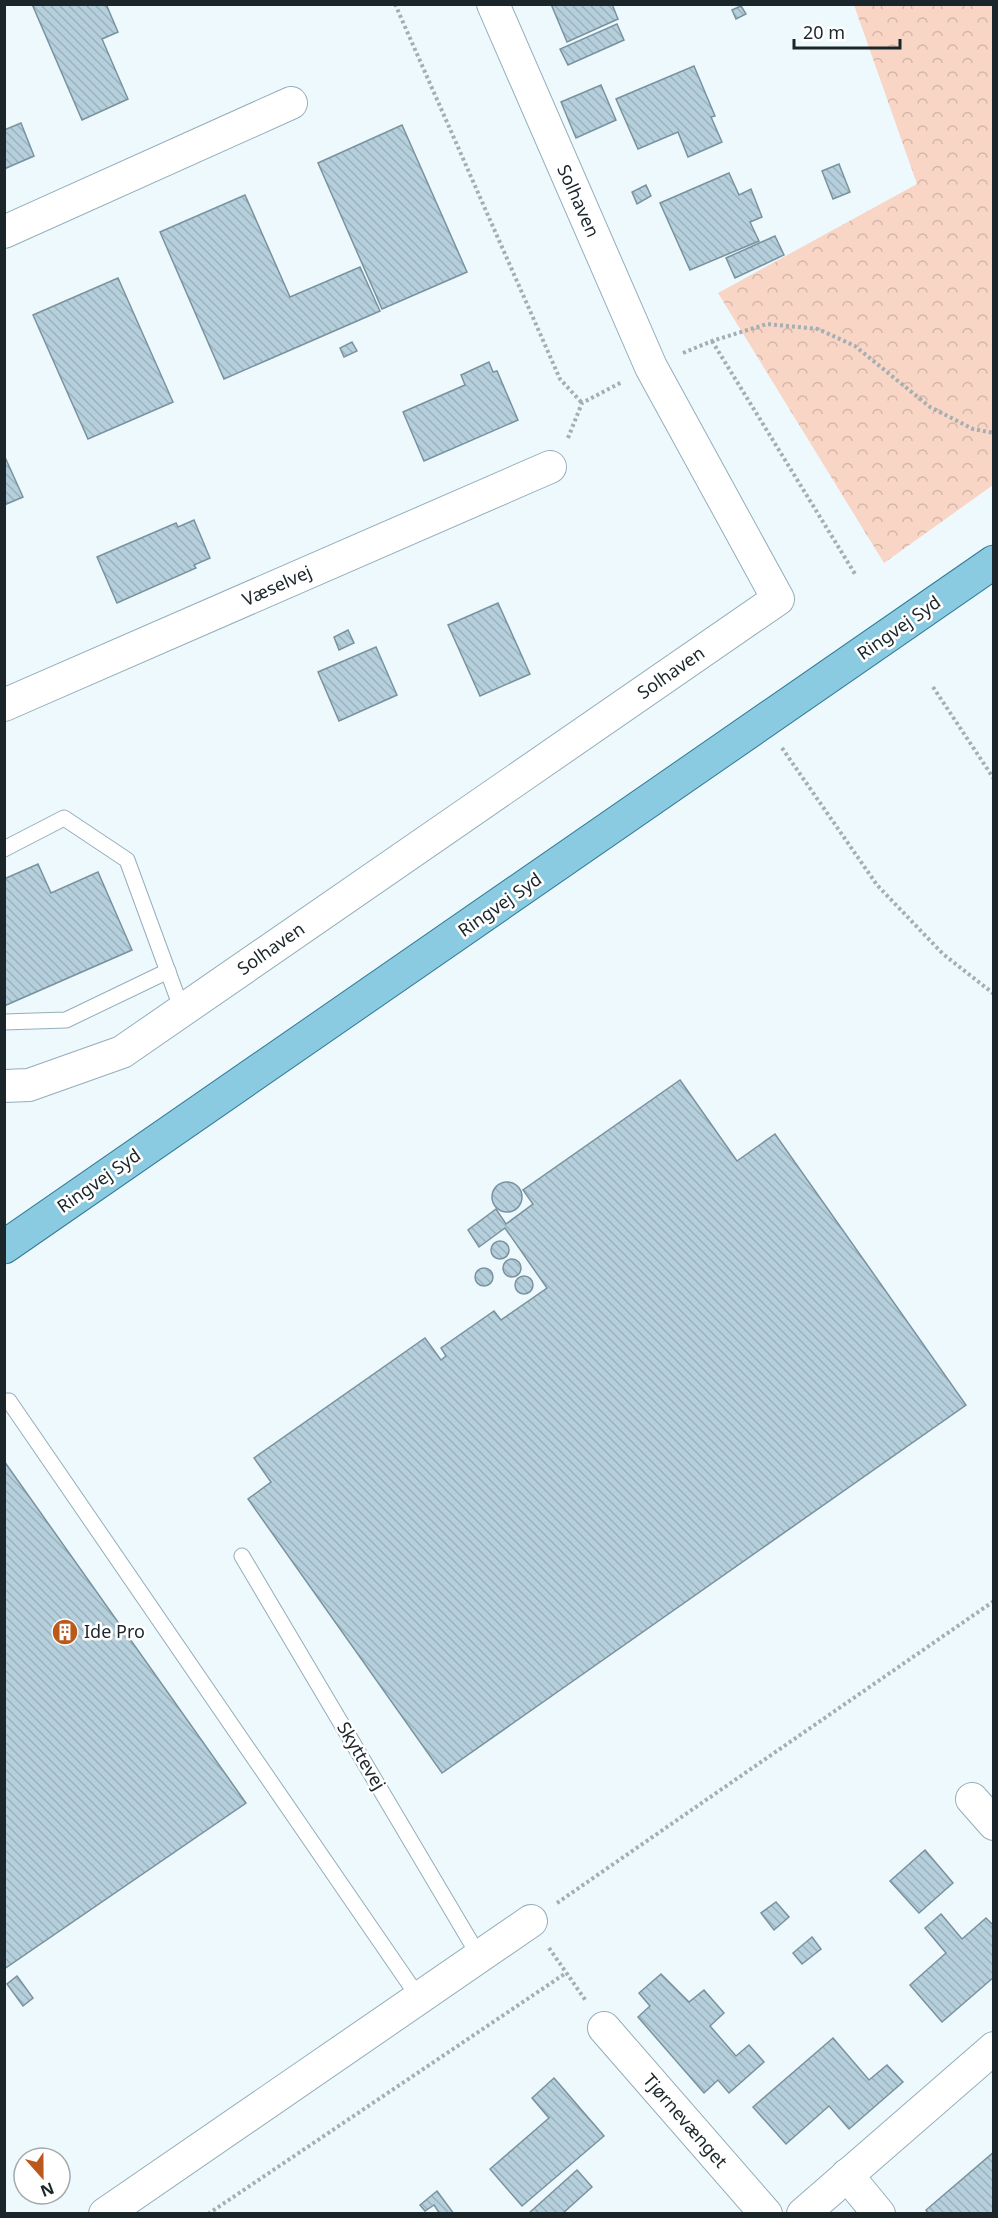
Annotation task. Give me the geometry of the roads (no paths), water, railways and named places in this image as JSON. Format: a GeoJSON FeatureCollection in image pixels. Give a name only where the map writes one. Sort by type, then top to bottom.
{"type":"FeatureCollection","features":[{"type":"Feature","properties":{"kind":"main road","name":"Ringvej Syd"},"geometry":{"type":"LineString","coordinates":[[4,1247],[993,562]]}},
{"type":"Feature","properties":{"kind":"street","name":"Solhaven"},"geometry":{"type":"LineString","coordinates":[[4,1086],[29,1085],[122,1052],[778,598],[651,367],[493,4]]}},
{"type":"Feature","properties":{"kind":"street"},"geometry":{"type":"LineString","coordinates":[[4,232],[291,103]]}},
{"type":"Feature","properties":{"kind":"street","name":"Væselvej"},"geometry":{"type":"LineString","coordinates":[[4,705],[550,467]]}},
{"type":"Feature","properties":{"kind":"street"},"geometry":{"type":"LineString","coordinates":[[972,1799],[993,1824]]}},
{"type":"Feature","properties":{"kind":"street"},"geometry":{"type":"LineString","coordinates":[[105,2214],[531,1921]]}},
{"type":"Feature","properties":{"kind":"street","name":"Tjørnevænget"},"geometry":{"type":"LineString","coordinates":[[604,2028],[766,2214]]}},
{"type":"Feature","properties":{"kind":"street"},"geometry":{"type":"LineString","coordinates":[[802,2214],[993,2048]]}},
{"type":"Feature","properties":{"kind":"street"},"geometry":{"type":"LineString","coordinates":[[847,2175],[879,2214]]}},
{"type":"Feature","properties":{"kind":"lane"},"geometry":{"type":"LineString","coordinates":[[4,849],[64,818],[128,861],[182,1010]]}},
{"type":"Feature","properties":{"kind":"lane"},"geometry":{"type":"LineString","coordinates":[[4,1022],[66,1020],[168,971]]}},
{"type":"Feature","properties":{"kind":"lane"},"geometry":{"type":"LineString","coordinates":[[4,1401],[9,1401],[419,1998]]}},
{"type":"Feature","properties":{"kind":"lane","name":"Skyttevej"},"geometry":{"type":"LineString","coordinates":[[242,1556],[479,1956]]}},
{"type":"Feature","properties":{"kind":"place","name":"Ide Pro"},"geometry":{"type":"Point","coordinates":[65,1632]}}]}
